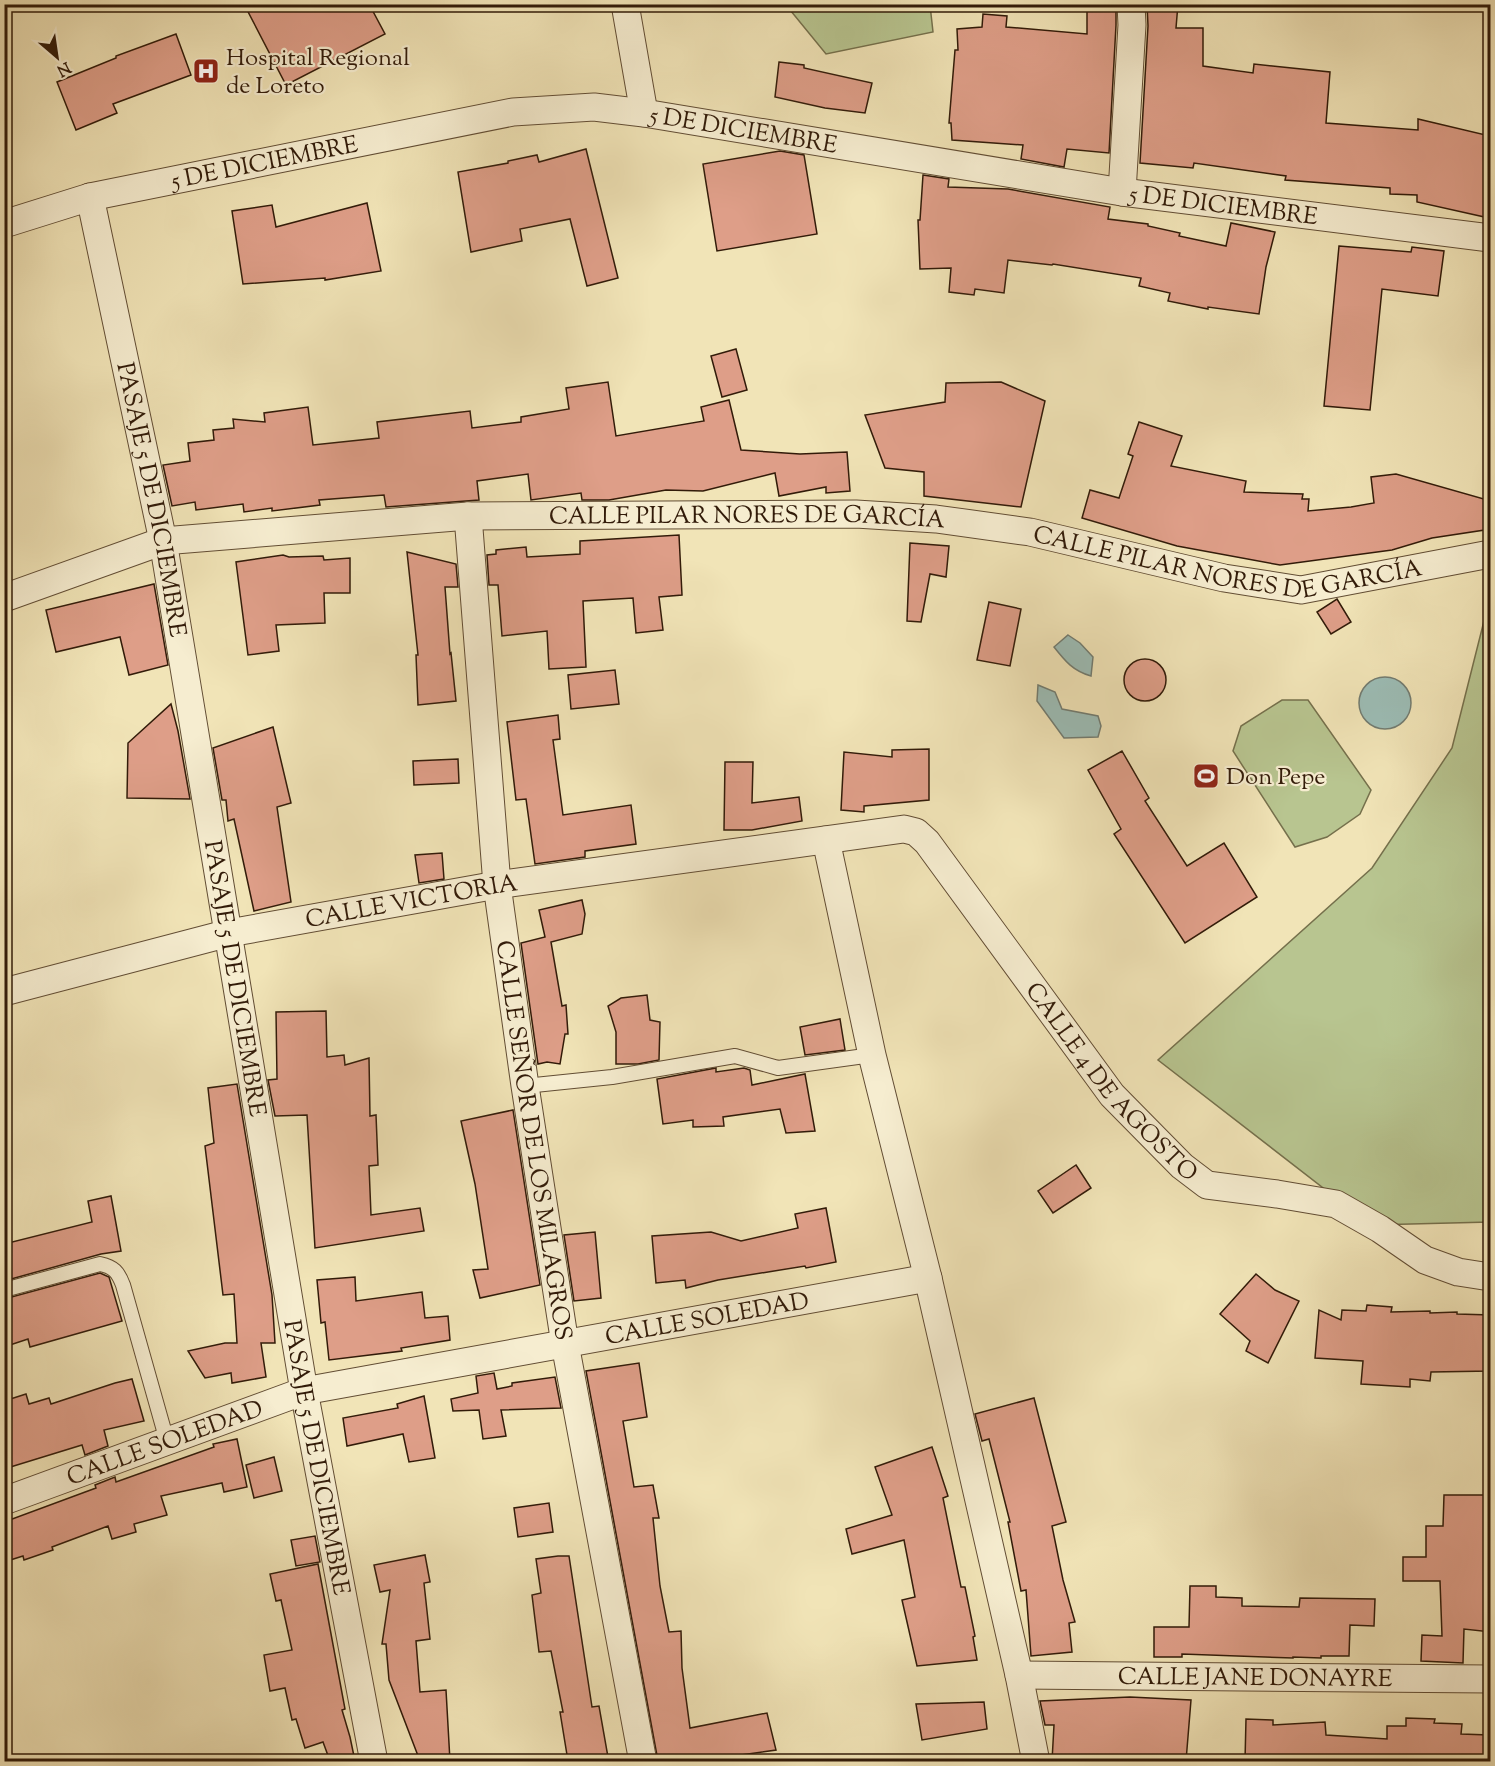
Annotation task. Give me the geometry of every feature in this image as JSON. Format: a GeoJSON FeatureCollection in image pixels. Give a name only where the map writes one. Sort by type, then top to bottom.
{"type":"FeatureCollection","features":[{"type":"Feature","properties":{"kind":"street"},"geometry":{"type":"LineString","coordinates":[[625,4],[644,113]]}},
{"type":"Feature","properties":{"kind":"street"},"geometry":{"type":"LineString","coordinates":[[1122,192],[1132,25],[1131,4]]}},
{"type":"Feature","properties":{"kind":"street","name":"5 DE DICIEMBRE"},"geometry":{"type":"LineString","coordinates":[[4,224],[90,197],[513,112],[594,107],[644,113],[1122,192],[1491,238]]}},
{"type":"Feature","properties":{"kind":"street","name":"PASAJE 5 DE DICIEMBRE"},"geometry":{"type":"LineString","coordinates":[[90,197],[163,541],[304,1391],[374,1761]]}},
{"type":"Feature","properties":{"kind":"street","name":"CALLE PILAR NORES DE GARCÍA"},"geometry":{"type":"LineString","coordinates":[[4,598],[163,541],[468,516],[856,514],[936,519],[1030,532],[1224,578],[1300,590],[1491,554]]}},
{"type":"Feature","properties":{"kind":"street","name":"CALLE SEÑOR DE LOS MILAGROS"},"geometry":{"type":"LineString","coordinates":[[468,516],[497,885],[525,1086],[564,1344],[643,1761]]}},
{"type":"Feature","properties":{"kind":"street","name":"CALLE 4 DE AGOSTO"},"geometry":{"type":"LineString","coordinates":[[826,840],[904,829],[916,832],[922,837],[1113,1095],[1182,1166],[1207,1185],[1336,1204],[1380,1228],[1425,1260],[1458,1272],[1491,1277]]}},
{"type":"Feature","properties":{"kind":"street"},"geometry":{"type":"LineString","coordinates":[[826,840],[872,1055],[928,1278],[1036,1761]]}},
{"type":"Feature","properties":{"kind":"street","name":"CALLE VICTORIA"},"geometry":{"type":"LineString","coordinates":[[4,992],[229,933],[497,885],[826,840]]}},
{"type":"Feature","properties":{"kind":"street","name":"CALLE SOLEDAD"},"geometry":{"type":"LineString","coordinates":[[4,1501],[304,1391],[928,1278]]}},
{"type":"Feature","properties":{"kind":"street","name":"CALLE JANE DONAYRE"},"geometry":{"type":"LineString","coordinates":[[1018,1675],[1491,1679]]}},
{"type":"Feature","properties":{"kind":"lane"},"geometry":{"type":"LineString","coordinates":[[525,1086],[612,1077],[735,1056],[778,1068],[872,1055]]}},
{"type":"Feature","properties":{"kind":"lane"},"geometry":{"type":"LineString","coordinates":[[4,1290],[100,1264],[111,1266],[119,1275],[123,1285],[167,1441]]}},
{"type":"Feature","properties":{"kind":"green space"},"geometry":{"type":"Polygon","coordinates":[[[786,5],[930,5],[933,32],[826,54],[786,5]]]}},
{"type":"Feature","properties":{"kind":"green space"},"geometry":{"type":"Polygon","coordinates":[[[1490,610],[1490,1222],[1371,1225],[1158,1060],[1372,868],[1452,748],[1486,613],[1490,610]]]}},
{"type":"Feature","properties":{"kind":"green space"},"geometry":{"type":"Polygon","coordinates":[[[1282,700],[1308,700],[1371,790],[1360,814],[1327,837],[1295,847],[1233,751],[1241,726],[1282,700]]]}},
{"type":"Feature","properties":{"kind":"water"},"geometry":{"type":"Polygon","coordinates":[[[1068,635],[1080,643],[1093,657],[1091,676],[1070,665],[1054,647],[1068,635]]]}},
{"type":"Feature","properties":{"kind":"water"},"geometry":{"type":"Polygon","coordinates":[[[1380,677],[1390,677],[1399,681],[1407,689],[1411,703],[1407,717],[1399,725],[1390,729],[1380,729],[1371,725],[1363,717],[1359,708],[1359,698],[1363,689],[1371,681],[1380,677]]]}},
{"type":"Feature","properties":{"kind":"water"},"geometry":{"type":"Polygon","coordinates":[[[1038,685],[1055,692],[1062,709],[1098,716],[1101,726],[1098,737],[1064,738],[1037,701],[1038,685]]]}},
{"type":"Feature","properties":{"kind":"building"},"geometry":{"type":"Polygon","coordinates":[[[244,4],[369,4],[385,34],[286,85],[244,4]]]}},
{"type":"Feature","properties":{"kind":"building"},"geometry":{"type":"Polygon","coordinates":[[[1147,4],[1178,4],[1176,28],[1203,28],[1203,66],[1253,73],[1254,64],[1330,72],[1326,123],[1418,130],[1418,119],[1490,136],[1489,218],[1417,202],[1417,195],[1390,194],[1390,188],[1285,180],[1286,176],[1194,163],[1193,168],[1140,163],[1148,26],[1147,4]]]}},
{"type":"Feature","properties":{"kind":"building"},"geometry":{"type":"Polygon","coordinates":[[[1087,10],[1116,10],[1109,153],[1067,149],[1064,167],[1021,159],[1023,145],[952,140],[951,123],[949,123],[955,50],[958,50],[957,29],[982,27],[983,14],[1007,16],[1006,27],[1087,34],[1087,10]]]}},
{"type":"Feature","properties":{"kind":"building"},"geometry":{"type":"Polygon","coordinates":[[[176,34],[191,75],[113,104],[117,113],[76,130],[57,82],[116,58],[116,56],[176,34]]]}},
{"type":"Feature","properties":{"kind":"building"},"geometry":{"type":"Polygon","coordinates":[[[779,62],[804,65],[804,68],[872,83],[865,113],[825,108],[775,97],[779,62]]]}},
{"type":"Feature","properties":{"kind":"building"},"geometry":{"type":"Polygon","coordinates":[[[586,149],[618,278],[587,286],[570,219],[520,229],[522,241],[471,252],[458,172],[537,155],[539,162],[586,149]]]}},
{"type":"Feature","properties":{"kind":"building"},"geometry":{"type":"Polygon","coordinates":[[[780,151],[804,155],[817,234],[717,251],[703,164],[780,151]]]}},
{"type":"Feature","properties":{"kind":"building"},"geometry":{"type":"Polygon","coordinates":[[[923,175],[949,179],[948,187],[1008,189],[1110,207],[1108,219],[1148,224],[1148,226],[1180,233],[1179,236],[1226,246],[1231,223],[1275,232],[1266,267],[1259,314],[1208,307],[1208,309],[1168,301],[1170,293],[1139,286],[1141,278],[1053,264],[1008,260],[1004,293],[975,289],[974,295],[949,292],[951,268],[920,269],[918,220],[920,220],[923,175]]]}},
{"type":"Feature","properties":{"kind":"building"},"geometry":{"type":"Polygon","coordinates":[[[367,203],[381,271],[325,280],[325,278],[243,284],[232,211],[272,205],[276,227],[367,203]]]}},
{"type":"Feature","properties":{"kind":"building"},"geometry":{"type":"Polygon","coordinates":[[[1339,246],[1411,252],[1412,247],[1444,251],[1438,296],[1382,289],[1370,410],[1324,406],[1339,246]]]}},
{"type":"Feature","properties":{"kind":"building"},"geometry":{"type":"Polygon","coordinates":[[[736,349],[747,390],[722,397],[711,356],[736,349]]]}},
{"type":"Feature","properties":{"kind":"building"},"geometry":{"type":"Polygon","coordinates":[[[608,382],[616,436],[704,421],[701,407],[729,400],[741,450],[800,454],[847,452],[850,491],[826,493],[826,487],[779,496],[775,473],[703,491],[666,490],[609,500],[582,500],[581,493],[531,500],[528,474],[477,481],[479,500],[386,507],[384,495],[319,500],[320,505],[244,512],[243,504],[196,510],[195,502],[172,506],[163,465],[190,461],[188,443],[214,440],[213,430],[234,428],[233,419],[265,422],[264,413],[308,407],[313,445],[379,438],[377,422],[470,411],[472,428],[521,422],[521,417],[569,409],[566,388],[608,382]]]}},
{"type":"Feature","properties":{"kind":"building"},"geometry":{"type":"Polygon","coordinates":[[[1001,382],[1045,401],[1021,507],[924,496],[924,472],[885,468],[865,415],[945,402],[946,383],[1001,382]]]}},
{"type":"Feature","properties":{"kind":"building"},"geometry":{"type":"Polygon","coordinates":[[[1139,422],[1182,436],[1171,466],[1246,481],[1244,492],[1303,494],[1302,499],[1309,499],[1308,511],[1351,507],[1374,503],[1371,477],[1396,474],[1491,501],[1491,529],[1432,538],[1392,550],[1280,565],[1177,546],[1082,518],[1090,490],[1119,498],[1133,456],[1128,454],[1139,422]]]}},
{"type":"Feature","properties":{"kind":"building"},"geometry":{"type":"Polygon","coordinates":[[[679,535],[682,595],[659,597],[663,630],[636,633],[633,598],[583,601],[586,667],[549,669],[547,631],[502,636],[498,585],[489,585],[487,555],[496,554],[496,550],[526,547],[527,557],[580,554],[580,541],[679,535]]]}},
{"type":"Feature","properties":{"kind":"building"},"geometry":{"type":"Polygon","coordinates":[[[910,543],[949,546],[946,577],[930,574],[921,622],[907,621],[910,543]]]}},
{"type":"Feature","properties":{"kind":"building"},"geometry":{"type":"Polygon","coordinates":[[[407,552],[456,564],[458,587],[445,587],[456,701],[418,705],[416,655],[418,655],[407,552]]]}},
{"type":"Feature","properties":{"kind":"building"},"geometry":{"type":"Polygon","coordinates":[[[283,555],[289,557],[323,556],[324,560],[350,558],[350,593],[324,593],[325,623],[276,625],[279,651],[248,655],[236,562],[283,555]]]}},
{"type":"Feature","properties":{"kind":"building"},"geometry":{"type":"Polygon","coordinates":[[[154,584],[168,665],[129,675],[120,637],[56,652],[46,610],[154,584]]]}},
{"type":"Feature","properties":{"kind":"building"},"geometry":{"type":"Polygon","coordinates":[[[1337,599],[1351,622],[1331,634],[1317,612],[1337,599]]]}},
{"type":"Feature","properties":{"kind":"building"},"geometry":{"type":"Polygon","coordinates":[[[989,602],[1021,609],[1010,666],[977,660],[989,602]]]}},
{"type":"Feature","properties":{"kind":"building"},"geometry":{"type":"Polygon","coordinates":[[[1145,659],[1160,665],[1166,680],[1160,695],[1145,701],[1130,695],[1124,680],[1130,665],[1145,659]]]}},
{"type":"Feature","properties":{"kind":"building"},"geometry":{"type":"Polygon","coordinates":[[[615,670],[619,704],[571,709],[568,675],[615,670]]]}},
{"type":"Feature","properties":{"kind":"building"},"geometry":{"type":"Polygon","coordinates":[[[171,704],[190,799],[127,798],[128,743],[171,704]]]}},
{"type":"Feature","properties":{"kind":"building"},"geometry":{"type":"Polygon","coordinates":[[[558,715],[560,739],[553,740],[563,815],[631,805],[636,844],[585,851],[585,857],[535,864],[526,799],[516,800],[507,722],[558,715]]]}},
{"type":"Feature","properties":{"kind":"building"},"geometry":{"type":"Polygon","coordinates":[[[273,727],[291,803],[277,807],[291,902],[254,911],[234,819],[228,821],[226,800],[222,800],[213,748],[273,727]]]}},
{"type":"Feature","properties":{"kind":"building"},"geometry":{"type":"Polygon","coordinates":[[[929,749],[929,800],[864,806],[864,812],[841,810],[844,752],[892,757],[892,750],[929,749]]]}},
{"type":"Feature","properties":{"kind":"building"},"geometry":{"type":"Polygon","coordinates":[[[1122,751],[1149,798],[1145,801],[1187,866],[1224,843],[1257,897],[1185,943],[1114,834],[1121,829],[1088,770],[1122,751]]]}},
{"type":"Feature","properties":{"kind":"building"},"geometry":{"type":"Polygon","coordinates":[[[458,759],[459,783],[414,785],[413,761],[458,759]]]}},
{"type":"Feature","properties":{"kind":"building"},"geometry":{"type":"Polygon","coordinates":[[[725,762],[753,762],[752,803],[799,797],[802,821],[752,830],[724,830],[725,762]]]}},
{"type":"Feature","properties":{"kind":"building"},"geometry":{"type":"Polygon","coordinates":[[[442,853],[444,879],[419,883],[415,855],[442,853]]]}},
{"type":"Feature","properties":{"kind":"building"},"geometry":{"type":"Polygon","coordinates":[[[582,900],[585,914],[582,934],[551,942],[562,1006],[566,1005],[568,1034],[565,1034],[560,1064],[547,1062],[538,1064],[521,943],[545,937],[539,910],[582,900]]]}},
{"type":"Feature","properties":{"kind":"building"},"geometry":{"type":"Polygon","coordinates":[[[647,995],[650,1020],[660,1022],[659,1060],[638,1064],[616,1064],[616,1032],[608,1006],[621,998],[647,995]]]}},
{"type":"Feature","properties":{"kind":"building"},"geometry":{"type":"Polygon","coordinates":[[[326,1011],[327,1057],[344,1055],[345,1065],[369,1058],[370,1116],[376,1115],[378,1165],[369,1166],[371,1215],[420,1208],[424,1231],[315,1248],[307,1115],[275,1116],[268,1080],[277,1079],[276,1012],[326,1011]]]}},
{"type":"Feature","properties":{"kind":"building"},"geometry":{"type":"Polygon","coordinates":[[[840,1019],[845,1050],[805,1055],[800,1027],[840,1019]]]}},
{"type":"Feature","properties":{"kind":"building"},"geometry":{"type":"Polygon","coordinates":[[[716,1068],[716,1072],[744,1068],[750,1070],[752,1085],[805,1074],[815,1131],[786,1133],[780,1109],[723,1117],[724,1126],[693,1127],[693,1120],[663,1124],[657,1079],[716,1068]]]}},
{"type":"Feature","properties":{"kind":"building"},"geometry":{"type":"Polygon","coordinates":[[[237,1084],[272,1295],[275,1343],[261,1343],[266,1377],[232,1383],[231,1373],[205,1378],[188,1351],[225,1343],[237,1343],[234,1294],[223,1295],[205,1146],[214,1143],[208,1088],[237,1084]]]}},
{"type":"Feature","properties":{"kind":"building"},"geometry":{"type":"Polygon","coordinates":[[[513,1110],[540,1285],[480,1298],[473,1270],[488,1269],[475,1184],[461,1121],[513,1110]]]}},
{"type":"Feature","properties":{"kind":"building"},"geometry":{"type":"Polygon","coordinates":[[[1076,1165],[1091,1188],[1053,1213],[1038,1191],[1076,1165]]]}},
{"type":"Feature","properties":{"kind":"building"},"geometry":{"type":"Polygon","coordinates":[[[111,1196],[121,1251],[101,1254],[4,1281],[4,1244],[92,1222],[88,1201],[111,1196]]]}},
{"type":"Feature","properties":{"kind":"building"},"geometry":{"type":"Polygon","coordinates":[[[826,1208],[836,1262],[718,1280],[686,1288],[685,1280],[656,1283],[652,1236],[711,1232],[741,1241],[798,1228],[795,1214],[826,1208]]]}},
{"type":"Feature","properties":{"kind":"building"},"geometry":{"type":"Polygon","coordinates":[[[595,1232],[601,1298],[574,1301],[564,1235],[595,1232]]]}},
{"type":"Feature","properties":{"kind":"building"},"geometry":{"type":"Polygon","coordinates":[[[100,1273],[109,1277],[122,1321],[30,1347],[28,1339],[4,1347],[4,1299],[100,1273]]]}},
{"type":"Feature","properties":{"kind":"building"},"geometry":{"type":"Polygon","coordinates":[[[1256,1274],[1275,1290],[1299,1301],[1268,1363],[1246,1351],[1250,1341],[1220,1314],[1256,1274]]]}},
{"type":"Feature","properties":{"kind":"building"},"geometry":{"type":"Polygon","coordinates":[[[355,1277],[356,1301],[422,1292],[425,1318],[448,1316],[450,1340],[401,1348],[402,1351],[329,1360],[325,1322],[321,1323],[317,1280],[355,1277]]]}},
{"type":"Feature","properties":{"kind":"building"},"geometry":{"type":"Polygon","coordinates":[[[1367,1305],[1392,1307],[1391,1312],[1430,1311],[1430,1313],[1457,1312],[1457,1314],[1491,1315],[1491,1371],[1431,1372],[1430,1381],[1410,1379],[1410,1387],[1361,1384],[1363,1361],[1315,1358],[1319,1310],[1341,1320],[1342,1310],[1366,1311],[1367,1305]]]}},
{"type":"Feature","properties":{"kind":"building"},"geometry":{"type":"Polygon","coordinates":[[[639,1363],[647,1417],[623,1421],[634,1487],[653,1485],[659,1518],[653,1518],[660,1586],[669,1632],[681,1631],[682,1668],[690,1728],[767,1713],[776,1750],[698,1761],[658,1761],[586,1371],[639,1363]]]}},
{"type":"Feature","properties":{"kind":"building"},"geometry":{"type":"Polygon","coordinates":[[[494,1373],[497,1389],[512,1386],[512,1383],[555,1377],[561,1408],[501,1410],[506,1436],[483,1439],[479,1410],[453,1411],[451,1399],[478,1393],[476,1376],[494,1373]]]}},
{"type":"Feature","properties":{"kind":"building"},"geometry":{"type":"Polygon","coordinates":[[[132,1379],[144,1421],[104,1430],[108,1446],[85,1455],[82,1445],[4,1469],[4,1401],[26,1394],[29,1404],[49,1398],[51,1404],[132,1379]]]}},
{"type":"Feature","properties":{"kind":"building"},"geometry":{"type":"Polygon","coordinates":[[[424,1396],[435,1458],[409,1462],[403,1434],[347,1446],[343,1418],[398,1408],[397,1404],[424,1396]]]}},
{"type":"Feature","properties":{"kind":"building"},"geometry":{"type":"Polygon","coordinates":[[[1034,1398],[1066,1522],[1052,1526],[1063,1580],[1075,1622],[1069,1623],[1072,1652],[1031,1656],[1026,1590],[1021,1591],[1008,1522],[1010,1522],[989,1439],[982,1441],[975,1414],[1034,1398]]]}},
{"type":"Feature","properties":{"kind":"building"},"geometry":{"type":"Polygon","coordinates":[[[237,1439],[247,1487],[224,1492],[222,1483],[161,1496],[167,1515],[134,1524],[136,1532],[112,1539],[108,1526],[52,1547],[53,1550],[24,1560],[23,1556],[4,1562],[4,1522],[96,1488],[95,1485],[115,1477],[116,1482],[214,1447],[213,1444],[237,1439]]]}},
{"type":"Feature","properties":{"kind":"building"},"geometry":{"type":"Polygon","coordinates":[[[932,1447],[948,1496],[943,1498],[961,1587],[965,1587],[975,1636],[973,1637],[977,1660],[917,1666],[902,1600],[915,1597],[904,1540],[852,1554],[846,1529],[892,1515],[875,1467],[932,1447]]]}},
{"type":"Feature","properties":{"kind":"building"},"geometry":{"type":"Polygon","coordinates":[[[274,1457],[282,1491],[254,1498],[246,1465],[274,1457]]]}},
{"type":"Feature","properties":{"kind":"building"},"geometry":{"type":"Polygon","coordinates":[[[1444,1495],[1491,1495],[1491,1632],[1464,1629],[1463,1663],[1421,1661],[1422,1635],[1442,1636],[1440,1581],[1403,1581],[1403,1557],[1426,1557],[1426,1526],[1443,1526],[1444,1495]]]}},
{"type":"Feature","properties":{"kind":"building"},"geometry":{"type":"Polygon","coordinates":[[[549,1503],[553,1532],[518,1537],[514,1508],[549,1503]]]}},
{"type":"Feature","properties":{"kind":"building"},"geometry":{"type":"Polygon","coordinates":[[[315,1536],[320,1562],[296,1566],[291,1540],[315,1536]]]}},
{"type":"Feature","properties":{"kind":"building"},"geometry":{"type":"Polygon","coordinates":[[[425,1555],[430,1582],[424,1583],[430,1639],[416,1641],[420,1692],[446,1690],[450,1761],[420,1761],[389,1680],[386,1644],[382,1644],[390,1590],[380,1592],[374,1565],[425,1555]]]}},
{"type":"Feature","properties":{"kind":"building"},"geometry":{"type":"Polygon","coordinates":[[[569,1556],[592,1707],[599,1706],[608,1757],[568,1761],[560,1712],[563,1712],[551,1651],[539,1652],[532,1595],[541,1593],[536,1559],[569,1556]]]}},
{"type":"Feature","properties":{"kind":"building"},"geometry":{"type":"Polygon","coordinates":[[[318,1564],[345,1709],[342,1710],[355,1761],[330,1761],[323,1742],[305,1748],[296,1719],[292,1720],[285,1688],[270,1691],[264,1655],[292,1650],[281,1600],[276,1601],[270,1574],[318,1564]]]}},
{"type":"Feature","properties":{"kind":"building"},"geometry":{"type":"Polygon","coordinates":[[[1190,1586],[1216,1586],[1216,1597],[1242,1598],[1242,1606],[1299,1607],[1300,1598],[1375,1599],[1374,1626],[1350,1625],[1349,1656],[1293,1658],[1182,1654],[1182,1657],[1154,1657],[1154,1627],[1189,1627],[1190,1586]]]}},
{"type":"Feature","properties":{"kind":"building"},"geometry":{"type":"Polygon","coordinates":[[[1130,1697],[1191,1700],[1186,1761],[1161,1761],[1161,1757],[1085,1757],[1085,1761],[1052,1761],[1054,1725],[1045,1725],[1040,1701],[1130,1697]]]}},
{"type":"Feature","properties":{"kind":"building"},"geometry":{"type":"Polygon","coordinates":[[[984,1702],[987,1729],[922,1740],[916,1704],[984,1702]]]}},
{"type":"Feature","properties":{"kind":"building"},"geometry":{"type":"Polygon","coordinates":[[[1406,1718],[1435,1719],[1434,1723],[1462,1724],[1461,1734],[1489,1735],[1487,1761],[1245,1761],[1246,1719],[1273,1720],[1273,1725],[1325,1722],[1326,1735],[1387,1739],[1387,1726],[1406,1726],[1406,1718]]]}},
{"type":"Feature","properties":{"kind":"place","name":"Hospital Regional de Loreto"},"geometry":{"type":"Point","coordinates":[206,71]}},
{"type":"Feature","properties":{"kind":"place","name":"Don Pepe"},"geometry":{"type":"Point","coordinates":[1206,776]}}]}
